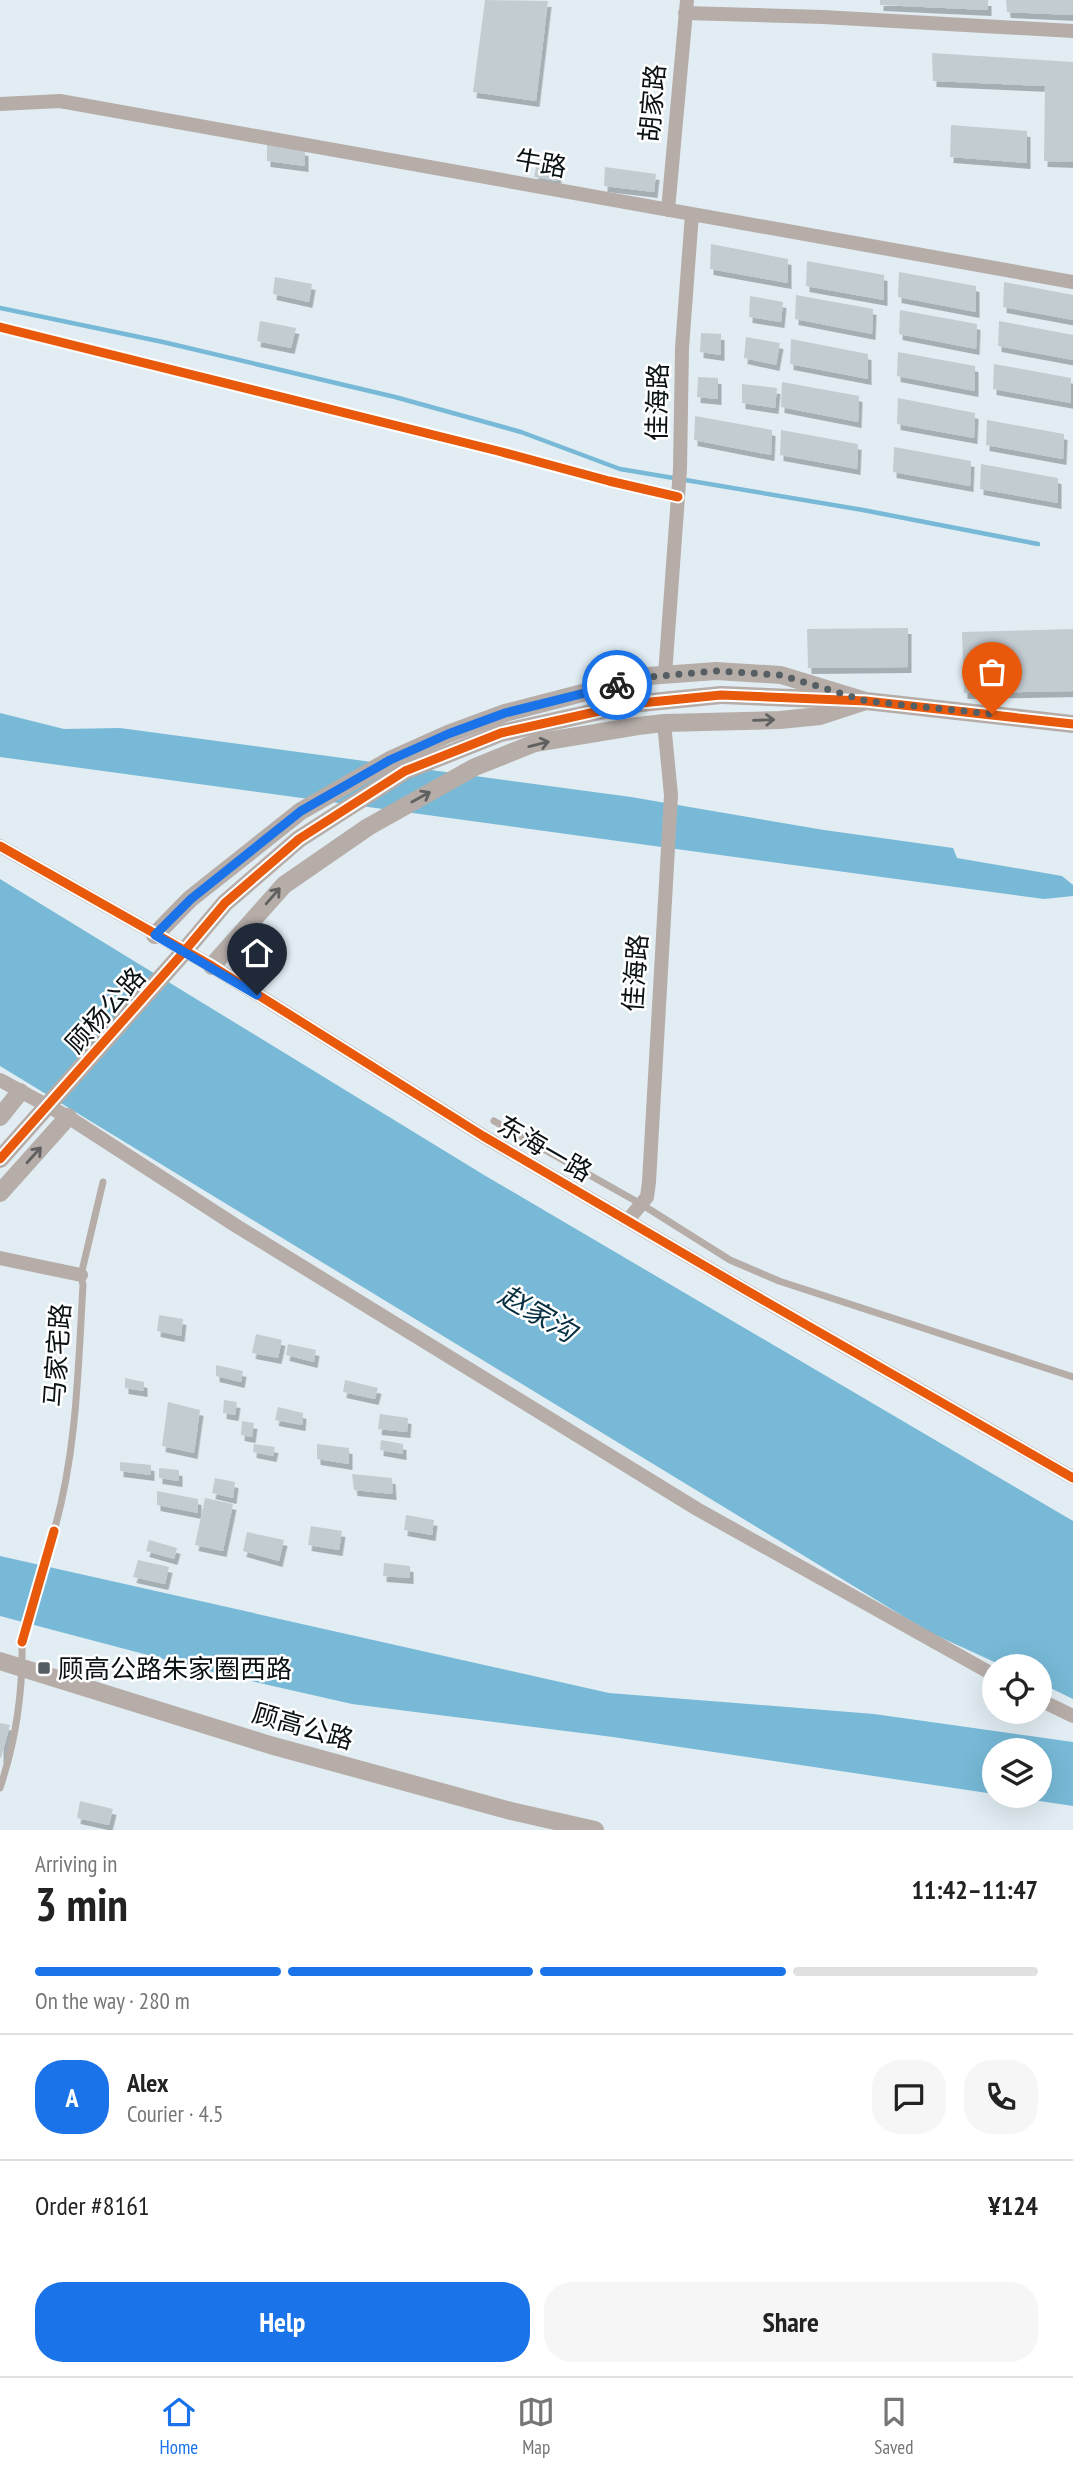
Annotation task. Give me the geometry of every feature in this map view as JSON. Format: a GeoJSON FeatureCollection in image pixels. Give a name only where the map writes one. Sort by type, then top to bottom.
{"type":"FeatureCollection","features":[{"type":"Feature","properties":{"kind":"street"},"geometry":{"type":"LineString","coordinates":[[686,7],[1073,31]]}},
{"type":"Feature","properties":{"kind":"street","name":"胡家路"},"geometry":{"type":"LineString","coordinates":[[668,210],[686,7]]}},
{"type":"Feature","properties":{"kind":"street","name":"牛路"},"geometry":{"type":"LineString","coordinates":[[0,104],[60,101],[1073,282]]}},
{"type":"Feature","properties":{"kind":"street","name":"佳海路"},"geometry":{"type":"LineString","coordinates":[[665,675],[680,469],[682,348],[692,214]]}},
{"type":"Feature","properties":{"kind":"street"},"geometry":{"type":"LineString","coordinates":[[155,935],[191,899],[301,811],[390,760],[448,734],[505,713],[648,677],[716,671],[781,675],[866,701]]}},
{"type":"Feature","properties":{"kind":"street","name":"顾杨公路"},"geometry":{"type":"LineString","coordinates":[[0,1159],[183,954],[225,903],[299,839],[405,771],[501,733],[631,704],[721,695],[866,701],[1073,724]]}},
{"type":"Feature","properties":{"kind":"street"},"geometry":{"type":"LineString","coordinates":[[212,966],[284,885],[368,827],[475,767],[534,743],[664,723],[780,720],[820,716],[866,701]]}},
{"type":"Feature","properties":{"kind":"street","name":"佳海路"},"geometry":{"type":"LineString","coordinates":[[628,1220],[647,1197],[649,1182],[671,795],[664,723]]}},
{"type":"Feature","properties":{"kind":"street","name":"东海一路"},"geometry":{"type":"LineString","coordinates":[[0,846],[212,966],[483,1136],[1073,1478]]}},
{"type":"Feature","properties":{"kind":"street"},"geometry":{"type":"LineString","coordinates":[[0,1080],[68,1117],[250,1234],[697,1509],[982,1668]]}},
{"type":"Feature","properties":{"kind":"street"},"geometry":{"type":"LineString","coordinates":[[0,1117],[20,1092]]}},
{"type":"Feature","properties":{"kind":"street"},"geometry":{"type":"LineString","coordinates":[[0,1193],[68,1117]]}},
{"type":"Feature","properties":{"kind":"street"},"geometry":{"type":"LineString","coordinates":[[0,1258],[81,1275]]}},
{"type":"Feature","properties":{"kind":"street","name":"顾高公路"},"geometry":{"type":"LineString","coordinates":[[0,1661],[270,1745],[511,1811],[594,1830]]}},
{"type":"Feature","properties":{"kind":"street"},"geometry":{"type":"LineString","coordinates":[[1052,1706],[1073,1716]]}},
{"type":"Feature","properties":{"kind":"lane"},"geometry":{"type":"LineString","coordinates":[[494,1121],[641,1204],[730,1260],[779,1281],[1073,1377]]}},
{"type":"Feature","properties":{"kind":"lane","name":"马家宅路"},"geometry":{"type":"LineString","coordinates":[[54,1531],[64,1492],[72,1441],[83,1285],[81,1275],[103,1182]]}},
{"type":"Feature","properties":{"kind":"lane"},"geometry":{"type":"LineString","coordinates":[[0,1788],[19,1717],[22,1642]]}},
{"type":"Feature","properties":{"kind":"water"},"geometry":{"type":"Polygon","coordinates":[[[0,713],[64,729],[120,728],[631,797],[824,830],[953,848],[957,858],[1062,876],[1073,885],[1073,896],[1044,899],[0,757],[0,713]]]}},
{"type":"Feature","properties":{"kind":"water","name":"赵家沟"},"geometry":{"type":"Polygon","coordinates":[[[0,879],[484,1175],[1073,1521],[1073,1699],[1052,1689],[1052,1654],[982,1654],[982,1656],[929,1632],[0,1066],[0,879]]]}},
{"type":"Feature","properties":{"kind":"water"},"geometry":{"type":"Polygon","coordinates":[[[0,1556],[609,1693],[874,1714],[1045,1738],[982,1738],[982,1792],[613,1737],[352,1704],[216,1673],[0,1616],[0,1556]]]}},
{"type":"Feature","properties":{"kind":"water"},"geometry":{"type":"Polygon","coordinates":[[[1052,1739],[1073,1742],[1073,1806],[1052,1803],[1052,1739]]]}},
{"type":"Feature","properties":{"kind":"building"},"geometry":{"type":"Polygon","coordinates":[[[485,0],[548,1],[536,101],[473,92],[485,0]]]}},
{"type":"Feature","properties":{"kind":"building"},"geometry":{"type":"Polygon","coordinates":[[[880,0],[988,0],[988,10],[880,5],[880,0]]]}},
{"type":"Feature","properties":{"kind":"building"},"geometry":{"type":"Polygon","coordinates":[[[1006,0],[1073,0],[1073,15],[1007,12],[1006,0]]]}},
{"type":"Feature","properties":{"kind":"building"},"geometry":{"type":"Polygon","coordinates":[[[932,53],[1073,62],[1073,162],[1044,161],[1045,86],[933,81],[932,53]]]}},
{"type":"Feature","properties":{"kind":"building"},"geometry":{"type":"Polygon","coordinates":[[[951,125],[1027,131],[1027,163],[950,157],[951,125]]]}},
{"type":"Feature","properties":{"kind":"building"},"geometry":{"type":"Polygon","coordinates":[[[267,144],[305,150],[305,166],[267,161],[267,144]]]}},
{"type":"Feature","properties":{"kind":"building"},"geometry":{"type":"Polygon","coordinates":[[[538,159],[560,162],[557,181],[534,177],[538,159]]]}},
{"type":"Feature","properties":{"kind":"building"},"geometry":{"type":"Polygon","coordinates":[[[605,167],[656,174],[654,192],[604,186],[605,167]]]}},
{"type":"Feature","properties":{"kind":"building"},"geometry":{"type":"Polygon","coordinates":[[[711,244],[788,259],[788,283],[710,269],[711,244]]]}},
{"type":"Feature","properties":{"kind":"building"},"geometry":{"type":"Polygon","coordinates":[[[807,261],[884,275],[884,300],[806,286],[807,261]]]}},
{"type":"Feature","properties":{"kind":"building"},"geometry":{"type":"Polygon","coordinates":[[[899,272],[976,286],[976,312],[898,297],[899,272]]]}},
{"type":"Feature","properties":{"kind":"building"},"geometry":{"type":"Polygon","coordinates":[[[275,277],[312,284],[309,302],[273,294],[275,277]]]}},
{"type":"Feature","properties":{"kind":"building"},"geometry":{"type":"Polygon","coordinates":[[[1004,282],[1073,295],[1073,320],[1003,307],[1004,282]]]}},
{"type":"Feature","properties":{"kind":"building"},"geometry":{"type":"Polygon","coordinates":[[[796,295],[873,309],[872,334],[795,319],[796,295]]]}},
{"type":"Feature","properties":{"kind":"building"},"geometry":{"type":"Polygon","coordinates":[[[750,296],[783,302],[781,322],[749,317],[750,296]]]}},
{"type":"Feature","properties":{"kind":"building"},"geometry":{"type":"Polygon","coordinates":[[[900,310],[977,324],[976,349],[899,334],[900,310]]]}},
{"type":"Feature","properties":{"kind":"building"},"geometry":{"type":"Polygon","coordinates":[[[260,321],[296,328],[291,348],[257,341],[260,321]]]}},
{"type":"Feature","properties":{"kind":"building"},"geometry":{"type":"Polygon","coordinates":[[[999,321],[1073,335],[1073,360],[998,346],[999,321]]]}},
{"type":"Feature","properties":{"kind":"building"},"geometry":{"type":"Polygon","coordinates":[[[701,333],[721,334],[721,355],[700,352],[701,333]]]}},
{"type":"Feature","properties":{"kind":"building"},"geometry":{"type":"Polygon","coordinates":[[[746,337],[780,343],[776,365],[744,358],[746,337]]]}},
{"type":"Feature","properties":{"kind":"building"},"geometry":{"type":"Polygon","coordinates":[[[791,339],[868,354],[868,379],[790,364],[791,339]]]}},
{"type":"Feature","properties":{"kind":"building"},"geometry":{"type":"Polygon","coordinates":[[[898,352],[975,366],[975,391],[897,376],[898,352]]]}},
{"type":"Feature","properties":{"kind":"building"},"geometry":{"type":"Polygon","coordinates":[[[994,364],[1071,378],[1071,403],[993,389],[994,364]]]}},
{"type":"Feature","properties":{"kind":"building"},"geometry":{"type":"Polygon","coordinates":[[[698,377],[718,378],[718,399],[697,397],[698,377]]]}},
{"type":"Feature","properties":{"kind":"building"},"geometry":{"type":"Polygon","coordinates":[[[782,382],[859,396],[858,422],[781,407],[782,382]]]}},
{"type":"Feature","properties":{"kind":"building"},"geometry":{"type":"Polygon","coordinates":[[[742,384],[777,388],[775,408],[742,403],[742,384]]]}},
{"type":"Feature","properties":{"kind":"building"},"geometry":{"type":"Polygon","coordinates":[[[898,398],[975,413],[974,438],[897,424],[898,398]]]}},
{"type":"Feature","properties":{"kind":"building"},"geometry":{"type":"Polygon","coordinates":[[[695,416],[772,430],[771,455],[694,440],[695,416]]]}},
{"type":"Feature","properties":{"kind":"building"},"geometry":{"type":"Polygon","coordinates":[[[987,420],[1064,434],[1063,459],[986,445],[987,420]]]}},
{"type":"Feature","properties":{"kind":"building"},"geometry":{"type":"Polygon","coordinates":[[[781,430],[858,444],[857,469],[780,455],[781,430]]]}},
{"type":"Feature","properties":{"kind":"building"},"geometry":{"type":"Polygon","coordinates":[[[894,447],[971,461],[970,486],[893,472],[894,447]]]}},
{"type":"Feature","properties":{"kind":"building"},"geometry":{"type":"Polygon","coordinates":[[[981,464],[1058,478],[1058,503],[980,489],[981,464]]]}},
{"type":"Feature","properties":{"kind":"building"},"geometry":{"type":"Polygon","coordinates":[[[908,628],[908,667],[808,668],[807,629],[908,628]]]}},
{"type":"Feature","properties":{"kind":"building"},"geometry":{"type":"Polygon","coordinates":[[[1073,629],[1073,691],[964,693],[962,632],[1073,629]]]}},
{"type":"Feature","properties":{"kind":"building"},"geometry":{"type":"Polygon","coordinates":[[[159,1315],[183,1319],[181,1336],[157,1331],[159,1315]]]}},
{"type":"Feature","properties":{"kind":"building"},"geometry":{"type":"Polygon","coordinates":[[[256,1334],[282,1340],[278,1358],[252,1353],[256,1334]]]}},
{"type":"Feature","properties":{"kind":"building"},"geometry":{"type":"Polygon","coordinates":[[[288,1344],[316,1350],[314,1362],[286,1355],[288,1344]]]}},
{"type":"Feature","properties":{"kind":"building"},"geometry":{"type":"Polygon","coordinates":[[[216,1365],[243,1371],[241,1382],[216,1376],[216,1365]]]}},
{"type":"Feature","properties":{"kind":"building"},"geometry":{"type":"Polygon","coordinates":[[[125,1378],[144,1382],[144,1391],[125,1388],[125,1378]]]}},
{"type":"Feature","properties":{"kind":"building"},"geometry":{"type":"Polygon","coordinates":[[[345,1380],[378,1388],[375,1399],[343,1392],[345,1380]]]}},
{"type":"Feature","properties":{"kind":"building"},"geometry":{"type":"Polygon","coordinates":[[[224,1400],[237,1402],[235,1415],[223,1413],[224,1400]]]}},
{"type":"Feature","properties":{"kind":"building"},"geometry":{"type":"Polygon","coordinates":[[[168,1402],[200,1410],[194,1453],[162,1446],[168,1402]]]}},
{"type":"Feature","properties":{"kind":"building"},"geometry":{"type":"Polygon","coordinates":[[[278,1407],[303,1413],[302,1425],[275,1420],[278,1407]]]}},
{"type":"Feature","properties":{"kind":"building"},"geometry":{"type":"Polygon","coordinates":[[[380,1414],[408,1418],[407,1432],[378,1429],[380,1414]]]}},
{"type":"Feature","properties":{"kind":"building"},"geometry":{"type":"Polygon","coordinates":[[[242,1421],[254,1423],[252,1437],[241,1435],[242,1421]]]}},
{"type":"Feature","properties":{"kind":"building"},"geometry":{"type":"Polygon","coordinates":[[[381,1440],[403,1444],[403,1454],[380,1450],[381,1440]]]}},
{"type":"Feature","properties":{"kind":"building"},"geometry":{"type":"Polygon","coordinates":[[[254,1444],[275,1447],[273,1456],[253,1452],[254,1444]]]}},
{"type":"Feature","properties":{"kind":"building"},"geometry":{"type":"Polygon","coordinates":[[[317,1444],[349,1448],[349,1464],[317,1459],[317,1444]]]}},
{"type":"Feature","properties":{"kind":"building"},"geometry":{"type":"Polygon","coordinates":[[[120,1462],[151,1465],[151,1475],[120,1471],[120,1462]]]}},
{"type":"Feature","properties":{"kind":"building"},"geometry":{"type":"Polygon","coordinates":[[[159,1468],[179,1470],[179,1481],[159,1478],[159,1468]]]}},
{"type":"Feature","properties":{"kind":"building"},"geometry":{"type":"Polygon","coordinates":[[[352,1474],[392,1478],[393,1494],[354,1490],[352,1474]]]}},
{"type":"Feature","properties":{"kind":"building"},"geometry":{"type":"Polygon","coordinates":[[[215,1478],[235,1482],[233,1498],[212,1493],[215,1478]]]}},
{"type":"Feature","properties":{"kind":"building"},"geometry":{"type":"Polygon","coordinates":[[[157,1491],[198,1499],[198,1513],[157,1505],[157,1491]]]}},
{"type":"Feature","properties":{"kind":"building"},"geometry":{"type":"Polygon","coordinates":[[[205,1498],[233,1504],[223,1551],[195,1545],[205,1498]]]}},
{"type":"Feature","properties":{"kind":"building"},"geometry":{"type":"Polygon","coordinates":[[[406,1515],[434,1520],[432,1535],[404,1530],[406,1515]]]}},
{"type":"Feature","properties":{"kind":"building"},"geometry":{"type":"Polygon","coordinates":[[[311,1526],[342,1531],[339,1550],[308,1545],[311,1526]]]}},
{"type":"Feature","properties":{"kind":"building"},"geometry":{"type":"Polygon","coordinates":[[[247,1532],[284,1540],[279,1561],[243,1551],[247,1532]]]}},
{"type":"Feature","properties":{"kind":"building"},"geometry":{"type":"Polygon","coordinates":[[[149,1540],[177,1548],[174,1559],[146,1551],[149,1540]]]}},
{"type":"Feature","properties":{"kind":"building"},"geometry":{"type":"Polygon","coordinates":[[[138,1560],[169,1567],[165,1584],[133,1577],[138,1560]]]}},
{"type":"Feature","properties":{"kind":"building"},"geometry":{"type":"Polygon","coordinates":[[[384,1563],[410,1566],[410,1578],[383,1576],[384,1563]]]}},
{"type":"Feature","properties":{"kind":"building"},"geometry":{"type":"Polygon","coordinates":[[[0,1723],[10,1725],[1,1758],[0,1758],[0,1723]]]}},
{"type":"Feature","properties":{"kind":"building"},"geometry":{"type":"Polygon","coordinates":[[[80,1801],[113,1809],[109,1825],[77,1818],[80,1801]]]}},
{"type":"Feature","properties":{"kind":"waterway"},"geometry":{"type":"LineString","coordinates":[[0,308],[163,342],[395,397],[521,432],[620,469],[863,510],[1038,544]]}},
{"type":"Feature","properties":{"kind":"cycle path"},"geometry":{"type":"LineString","coordinates":[[0,327],[678,497]]}},
{"type":"Feature","properties":{"kind":"cycle path"},"geometry":{"type":"LineString","coordinates":[[0,1159],[225,903],[299,839],[405,771],[501,733],[631,704],[721,695],[866,701],[1073,724]]}},
{"type":"Feature","properties":{"kind":"cycle path"},"geometry":{"type":"LineString","coordinates":[[0,846],[212,966],[483,1136],[1073,1478]]}},
{"type":"Feature","properties":{"kind":"cycle path"},"geometry":{"type":"LineString","coordinates":[[22,1642],[54,1531]]}},
{"type":"Feature","properties":{"kind":"way so far"},"geometry":{"type":"LineString","coordinates":[[617,685],[648,677],[716,671],[781,675],[866,701],[992,714]]}},
{"type":"Feature","properties":{"kind":"place","name":"顾高公路朱家圈西路"},"geometry":{"type":"Point","coordinates":[44,1668]}},
{"type":"Feature","properties":{"kind":"route"},"geometry":{"type":"LineString","coordinates":[[257,995],[212,966],[155,935],[191,899],[301,811],[390,760],[448,734],[505,713],[617,685]]}}]}
